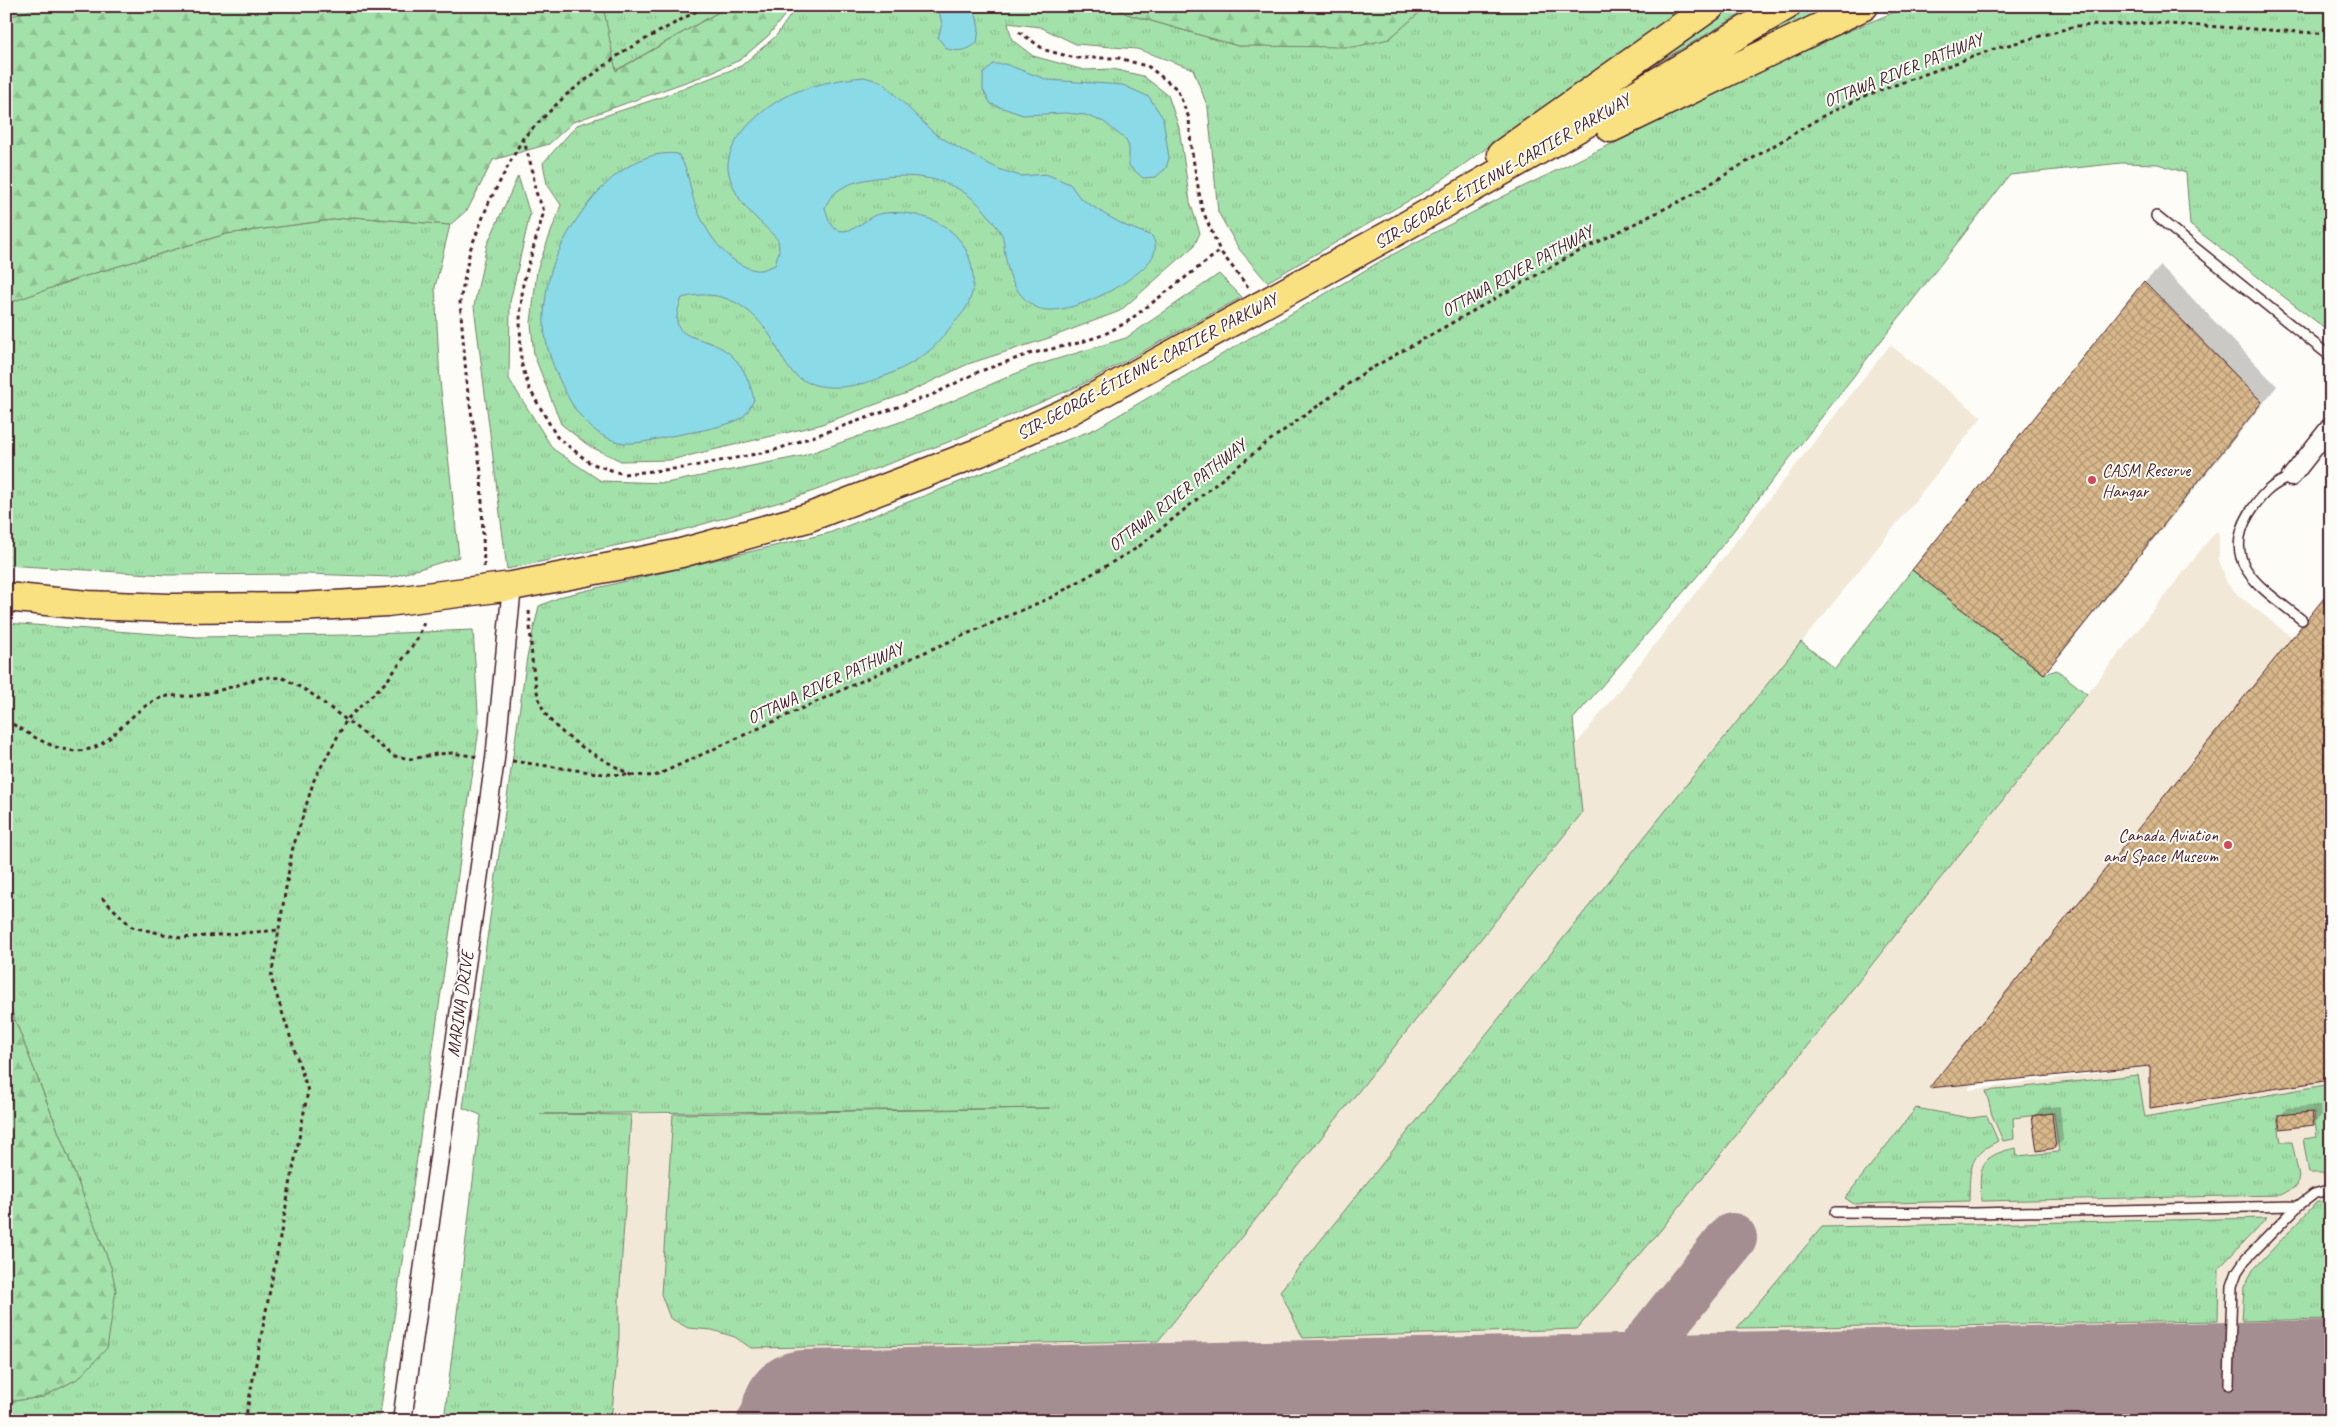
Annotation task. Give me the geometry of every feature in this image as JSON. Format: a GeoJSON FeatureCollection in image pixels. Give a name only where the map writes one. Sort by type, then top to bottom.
{"type":"FeatureCollection","features":[{"type":"Feature","properties":{"kind":"main road"},"geometry":{"type":"LineString","coordinates":[[1395,232],[1543,124],[1711,6]]}},
{"type":"Feature","properties":{"kind":"main road","name":"SIR-GEORGE-ÉTIENNE-CARTIER PARKWAY"},"geometry":{"type":"LineString","coordinates":[[6,598],[178,608],[346,605],[434,597],[519,585],[681,553],[747,536],[859,500],[1030,430],[1136,375],[1395,232],[1632,97],[1786,6]]}},
{"type":"Feature","properties":{"kind":"main road"},"geometry":{"type":"LineString","coordinates":[[1395,232],[1864,6]]}},
{"type":"Feature","properties":{"kind":"street"},"geometry":{"type":"LineString","coordinates":[[2291,477],[2331,426]]}},
{"type":"Feature","properties":{"kind":"street","name":"MARINA DRIVE"},"geometry":{"type":"LineString","coordinates":[[402,1421],[519,585]]}},
{"type":"Feature","properties":{"kind":"lane"},"geometry":{"type":"LineString","coordinates":[[2156,216],[2331,358]]}},
{"type":"Feature","properties":{"kind":"lane"},"geometry":{"type":"LineString","coordinates":[[2291,477],[2272,485],[2255,504],[2241,530],[2238,550],[2246,571],[2302,620]]}},
{"type":"Feature","properties":{"kind":"lane"},"geometry":{"type":"LineString","coordinates":[[2229,1385],[2232,1286],[2237,1272],[2245,1260],[2298,1206],[2314,1194],[2331,1189]]}},
{"type":"Feature","properties":{"kind":"lane"},"geometry":{"type":"LineString","coordinates":[[1835,1212],[1975,1213],[2298,1206]]}},
{"type":"Feature","properties":{"kind":"path"},"geometry":{"type":"LineString","coordinates":[[484,590],[484,530],[481,472],[467,386],[460,302],[470,250],[489,202],[523,138],[566,95],[624,51],[706,6]]}},
{"type":"Feature","properties":{"kind":"path","name":"OTTAWA RIVER PATHWAY"},"geometry":{"type":"LineString","coordinates":[[6,720],[46,744],[75,752],[93,750],[112,737],[134,715],[161,698],[194,696],[274,676],[283,678],[309,692],[394,756],[402,758],[452,753],[634,777],[656,776],[916,656],[1052,597],[1137,548],[1269,441],[1365,372],[1572,255],[1690,196],[1793,133],[1845,105],[1994,49],[2076,26],[2154,23],[2331,34]]}},
{"type":"Feature","properties":{"kind":"path"},"geometry":{"type":"LineString","coordinates":[[1019,32],[1045,50],[1075,58],[1118,58],[1149,67],[1177,89],[1189,118],[1191,147],[1202,209],[1220,251],[1262,305]]}},
{"type":"Feature","properties":{"kind":"path"},"geometry":{"type":"LineString","coordinates":[[523,138],[536,190],[544,211],[523,284],[520,318],[521,362],[529,388],[557,437],[590,463],[623,474],[683,468],[772,450],[932,395],[978,372],[1029,354],[1078,344],[1103,335],[1127,322],[1220,251]]}},
{"type":"Feature","properties":{"kind":"path"},"geometry":{"type":"LineString","coordinates":[[519,585],[544,710],[564,733],[634,777]]}},
{"type":"Feature","properties":{"kind":"path"},"geometry":{"type":"LineString","coordinates":[[245,1421],[308,1090],[271,978],[292,851],[314,780],[346,719],[387,681],[418,638],[434,597]]}},
{"type":"Feature","properties":{"kind":"path"},"geometry":{"type":"LineString","coordinates":[[102,898],[132,927],[181,938],[280,930]]}},
{"type":"Feature","properties":{"kind":"shaded area"},"geometry":{"type":"Polygon","coordinates":[[[1890,345],[1982,417],[1802,642],[1835,669],[1912,570],[2044,674],[2057,670],[2087,694],[2216,531],[2219,534],[2219,560],[2227,583],[2239,596],[2294,639],[1982,1023],[1969,1090],[2150,1066],[2151,1108],[2331,1079],[2331,1421],[444,1421],[481,1114],[673,1114],[1293,1105],[1890,345]]]}},
{"type":"Feature","properties":{"kind":"green space"},"geometry":{"type":"Polygon","coordinates":[[[6,6],[45,6],[6,18],[6,6]]]}},
{"type":"Feature","properties":{"kind":"green space"},"geometry":{"type":"Polygon","coordinates":[[[45,6],[603,6],[616,71],[729,6],[792,6],[768,36],[740,60],[700,77],[573,122],[549,144],[493,160],[468,209],[450,225],[354,217],[226,234],[82,277],[6,304],[6,18],[45,6]]]}},
{"type":"Feature","properties":{"kind":"green space"},"geometry":{"type":"Polygon","coordinates":[[[603,6],[729,6],[615,71],[603,6]]]}},
{"type":"Feature","properties":{"kind":"green space"},"geometry":{"type":"Polygon","coordinates":[[[805,6],[1114,6],[1127,14],[1238,46],[1389,39],[1427,6],[1687,6],[1429,189],[1267,282],[1239,249],[1218,212],[1208,108],[1193,69],[1137,49],[1076,44],[1040,27],[1008,23],[1012,40],[1033,56],[1084,70],[1113,69],[1143,76],[1168,95],[1179,128],[1190,202],[1200,233],[1194,246],[1120,311],[1049,338],[968,364],[907,393],[819,425],[670,460],[621,461],[589,446],[561,424],[534,355],[531,323],[537,270],[561,205],[547,184],[543,163],[577,125],[662,97],[741,66],[776,36],[794,10],[805,6]]]}},
{"type":"Feature","properties":{"kind":"green space"},"geometry":{"type":"Polygon","coordinates":[[[1114,6],[1427,6],[1389,39],[1354,47],[1238,46],[1127,14],[1114,6]]]}},
{"type":"Feature","properties":{"kind":"green space"},"geometry":{"type":"Polygon","coordinates":[[[1728,6],[1755,6],[1632,78],[1625,76],[1728,6]]]}},
{"type":"Feature","properties":{"kind":"green space"},"geometry":{"type":"Polygon","coordinates":[[[1811,6],[1841,6],[1704,72],[1700,67],[1811,6]]]}},
{"type":"Feature","properties":{"kind":"green space"},"geometry":{"type":"Polygon","coordinates":[[[1909,6],[2331,6],[2331,329],[2326,329],[2190,225],[2186,173],[2158,164],[2121,163],[2010,175],[1706,566],[1573,719],[1582,813],[1158,1341],[751,1348],[735,1337],[712,1330],[688,1328],[670,1318],[661,1294],[673,1114],[1050,1108],[540,1114],[631,1115],[619,1301],[619,1337],[611,1421],[444,1421],[481,1115],[463,1108],[527,657],[539,606],[563,596],[829,533],[1095,429],[1386,258],[1510,193],[1822,42],[1909,6]]]}},
{"type":"Feature","properties":{"kind":"green space"},"geometry":{"type":"Polygon","coordinates":[[[518,176],[530,214],[510,302],[509,379],[553,449],[601,481],[666,483],[802,456],[920,415],[1031,367],[1126,338],[1219,274],[1242,297],[1081,385],[946,443],[794,498],[665,535],[507,569],[474,306],[487,245],[518,176]]]}},
{"type":"Feature","properties":{"kind":"green space"},"geometry":{"type":"Polygon","coordinates":[[[354,217],[450,225],[435,287],[440,381],[459,557],[392,577],[307,574],[167,575],[6,565],[6,304],[82,277],[226,234],[354,217]]]}},
{"type":"Feature","properties":{"kind":"green space"},"geometry":{"type":"Polygon","coordinates":[[[1912,570],[2044,674],[2057,670],[2087,694],[1660,1231],[1577,1329],[1303,1338],[1280,1291],[1801,642],[1835,669],[1912,570]]]}},
{"type":"Feature","properties":{"kind":"green space"},"geometry":{"type":"Polygon","coordinates":[[[6,623],[197,637],[348,635],[473,630],[479,729],[379,1421],[6,1421],[6,1402],[43,1397],[79,1378],[111,1267],[6,997],[6,623]]]}},
{"type":"Feature","properties":{"kind":"green space"},"geometry":{"type":"Polygon","coordinates":[[[6,997],[111,1267],[116,1290],[107,1348],[79,1378],[43,1397],[6,1402],[6,997]]]}},
{"type":"Feature","properties":{"kind":"green space"},"geometry":{"type":"Polygon","coordinates":[[[2138,1075],[2145,1117],[2331,1084],[2331,1173],[2309,1173],[2303,1139],[2317,1137],[2314,1112],[2277,1117],[2281,1142],[2292,1142],[2299,1176],[2297,1186],[2281,1195],[1981,1201],[1981,1171],[1988,1159],[2004,1151],[2016,1148],[2017,1156],[2059,1152],[2054,1113],[2013,1118],[2014,1139],[2003,1141],[1992,1115],[1986,1091],[2138,1075]]]}},
{"type":"Feature","properties":{"kind":"green space"},"geometry":{"type":"Polygon","coordinates":[[[1916,1108],[1970,1118],[1987,1116],[1998,1141],[1984,1149],[1972,1166],[1969,1201],[1854,1204],[1845,1198],[1916,1108]]]}},
{"type":"Feature","properties":{"kind":"green space"},"geometry":{"type":"Polygon","coordinates":[[[2317,1202],[2331,1202],[2331,1319],[2242,1321],[2244,1287],[2253,1270],[2317,1202]]]}},
{"type":"Feature","properties":{"kind":"green space"},"geometry":{"type":"Polygon","coordinates":[[[2267,1218],[2219,1268],[2218,1321],[1737,1328],[1822,1227],[2267,1218]]]}},
{"type":"Feature","properties":{"kind":"water"},"geometry":{"type":"Polygon","coordinates":[[[938,6],[974,6],[979,28],[977,43],[963,50],[947,49],[938,38],[942,24],[938,6]]]}},
{"type":"Feature","properties":{"kind":"water"},"geometry":{"type":"Polygon","coordinates":[[[993,64],[1005,64],[1048,80],[1123,85],[1149,97],[1163,118],[1169,158],[1166,168],[1156,177],[1143,178],[1129,166],[1129,147],[1126,140],[1104,122],[1085,115],[1066,113],[1023,115],[991,104],[983,90],[983,74],[993,64]]]}},
{"type":"Feature","properties":{"kind":"water"},"geometry":{"type":"Polygon","coordinates":[[[864,77],[882,82],[934,133],[967,153],[1001,170],[1021,176],[1046,174],[1070,184],[1080,198],[1106,215],[1126,226],[1152,236],[1155,245],[1154,254],[1147,264],[1135,275],[1101,296],[1064,309],[1048,310],[1036,307],[1018,291],[1008,270],[1001,233],[980,205],[967,194],[953,186],[922,177],[888,177],[849,184],[832,196],[825,208],[831,224],[838,230],[849,230],[879,214],[903,213],[915,215],[928,218],[949,230],[958,238],[969,256],[973,274],[970,300],[961,315],[928,352],[900,370],[864,383],[829,387],[812,384],[798,377],[790,370],[765,328],[746,309],[723,297],[697,295],[682,298],[677,322],[680,329],[686,334],[723,349],[735,359],[744,371],[754,400],[747,413],[739,420],[721,426],[638,443],[619,442],[594,430],[571,403],[553,366],[544,324],[548,281],[551,271],[569,231],[583,210],[599,191],[636,162],[657,155],[678,154],[685,167],[694,202],[701,219],[720,247],[736,262],[746,267],[758,270],[775,265],[779,250],[778,240],[749,211],[737,195],[729,174],[728,162],[738,137],[759,115],[782,98],[819,85],[864,77]]]}},
{"type":"Feature","properties":{"kind":"building","name":"CASM Reserve Hangar"},"geometry":{"type":"Polygon","coordinates":[[[2144,281],[2262,402],[2044,674],[1912,570],[2144,281]]]}},
{"type":"Feature","properties":{"kind":"building","name":"Canada Aviation and Space Museum"},"geometry":{"type":"Polygon","coordinates":[[[2324,598],[2331,666],[2331,1080],[2150,1108],[2150,1066],[1929,1088],[2324,598]]]}},
{"type":"Feature","properties":{"kind":"building"},"geometry":{"type":"Polygon","coordinates":[[[2312,1112],[2314,1125],[2280,1129],[2278,1115],[2312,1112]]]}},
{"type":"Feature","properties":{"kind":"building"},"geometry":{"type":"Polygon","coordinates":[[[2052,1113],[2056,1148],[2037,1151],[2032,1116],[2052,1113]]]}},
{"type":"Feature","properties":{"kind":"taxiway"},"geometry":{"type":"LineString","coordinates":[[1585,1421],[1732,1238]]}},
{"type":"Feature","properties":{"kind":"taxiway"},"geometry":{"type":"LineString","coordinates":[[1554,1398],[1606,1381],[1623,1370]]}},
{"type":"Feature","properties":{"kind":"taxiway"},"geometry":{"type":"LineString","coordinates":[[1609,1421],[1641,1407],[1691,1395]]}},
{"type":"Feature","properties":{"kind":"taxiway"},"geometry":{"type":"LineString","coordinates":[[762,1421],[805,1413]]}},
{"type":"Feature","properties":{"kind":"runway"},"geometry":{"type":"LineString","coordinates":[[805,1413],[2331,1383]]}},
{"type":"Feature","properties":{"kind":"place","name":"CASM Reserve Hangar"},"geometry":{"type":"Point","coordinates":[2092,480]}},
{"type":"Feature","properties":{"kind":"place","name":"Canada Aviation and Space Museum"},"geometry":{"type":"Point","coordinates":[2228,845]}}]}
